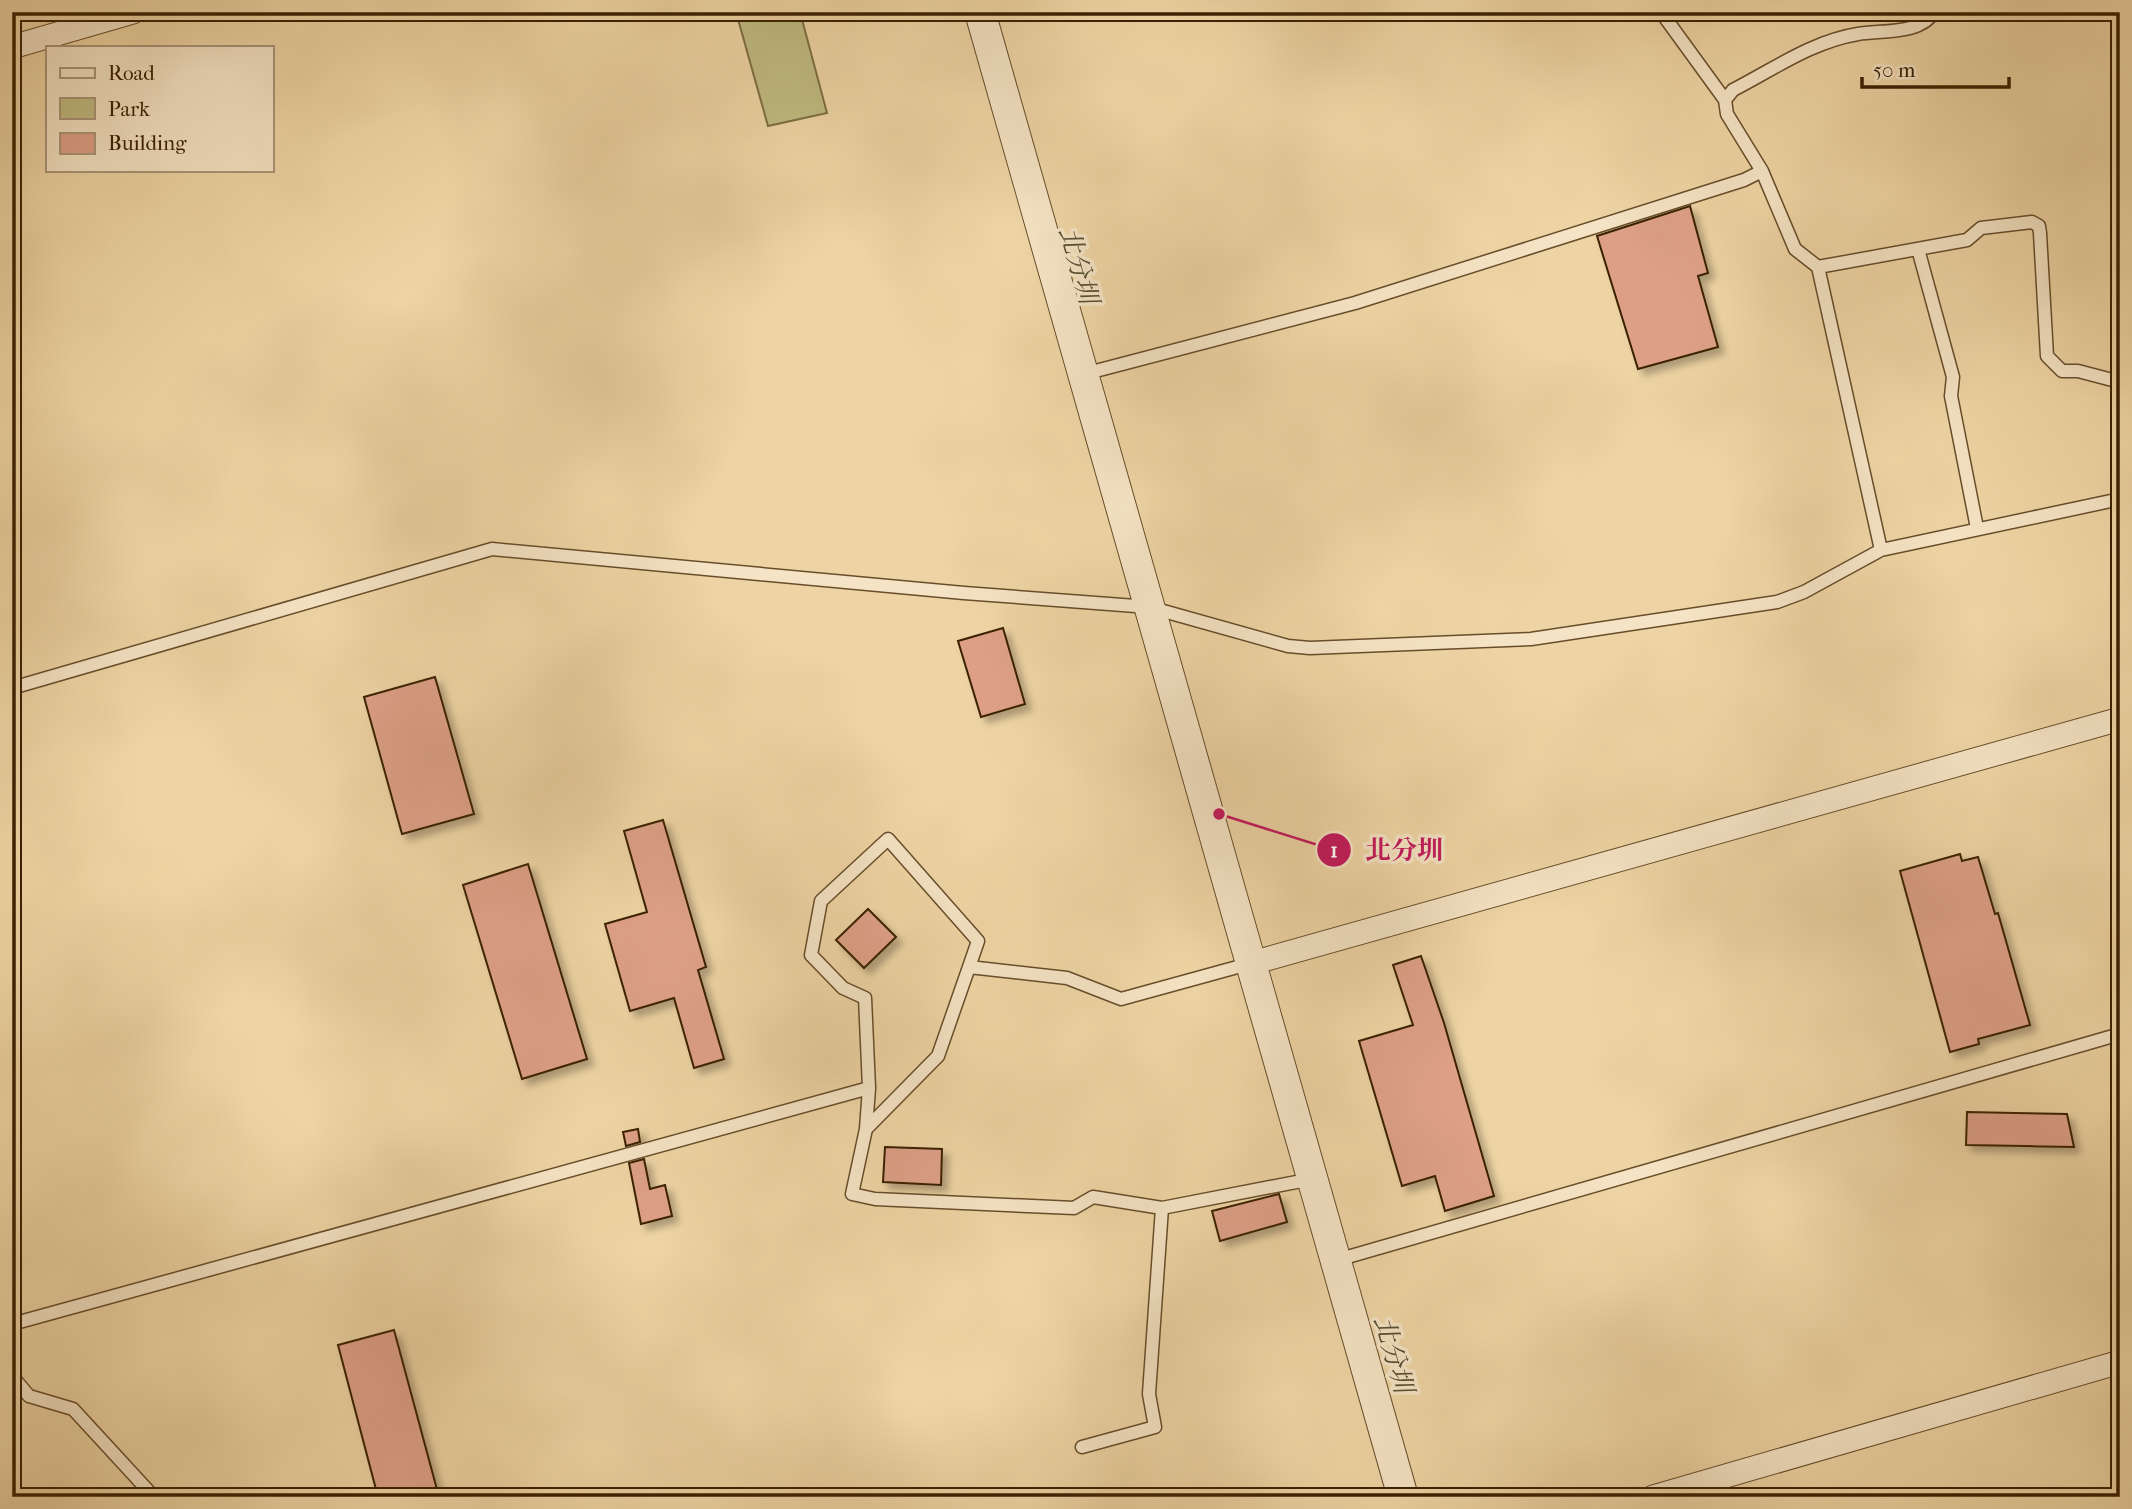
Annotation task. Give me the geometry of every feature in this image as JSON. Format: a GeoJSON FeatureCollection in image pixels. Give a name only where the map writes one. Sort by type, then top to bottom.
{"type":"FeatureCollection","features":[{"type":"Feature","properties":{"kind":"street"},"geometry":{"type":"LineString","coordinates":[[12,47],[133,12]]}},
{"type":"Feature","properties":{"kind":"street"},"geometry":{"type":"LineString","coordinates":[[980,12],[1093,372],[1149,607],[1262,960],[1314,1178],[1348,1257],[1403,1497]]}},
{"type":"Feature","properties":{"kind":"street"},"geometry":{"type":"LineString","coordinates":[[1262,960],[2120,719]]}},
{"type":"Feature","properties":{"kind":"street"},"geometry":{"type":"LineString","coordinates":[[1653,1497],[2120,1362]]}},
{"type":"Feature","properties":{"kind":"lane"},"geometry":{"type":"LineString","coordinates":[[1661,12],[1725,100],[1727,114],[1762,171],[1795,249],[1818,267],[1881,551]]}},
{"type":"Feature","properties":{"kind":"lane"},"geometry":{"type":"LineString","coordinates":[[1725,100],[1733,90],[1822,43],[1856,34],[1909,28],[1929,20],[1934,12]]}},
{"type":"Feature","properties":{"kind":"lane"},"geometry":{"type":"LineString","coordinates":[[1093,372],[1355,303],[1762,171]]}},
{"type":"Feature","properties":{"kind":"lane"},"geometry":{"type":"LineString","coordinates":[[1818,267],[1967,240],[1981,228],[2032,222],[2039,226],[2040,233],[2047,356],[2062,372],[2078,371],[2120,382]]}},
{"type":"Feature","properties":{"kind":"lane"},"geometry":{"type":"LineString","coordinates":[[1918,249],[1953,377],[1951,397],[1977,528]]}},
{"type":"Feature","properties":{"kind":"lane"},"geometry":{"type":"LineString","coordinates":[[12,688],[482,549],[1149,607],[1288,646],[1484,643],[1531,639],[1777,602],[1804,592],[1881,551],[2120,499]]}},
{"type":"Feature","properties":{"kind":"lane"},"geometry":{"type":"LineString","coordinates":[[866,1129],[938,1056],[978,941],[888,839],[821,901],[811,954],[843,988],[865,998],[869,1088],[866,1129],[852,1194],[875,1199],[1074,1208],[1093,1197],[1162,1209],[1314,1178]]}},
{"type":"Feature","properties":{"kind":"lane"},"geometry":{"type":"LineString","coordinates":[[969,967],[1067,978],[1121,999],[1262,960]]}},
{"type":"Feature","properties":{"kind":"lane"},"geometry":{"type":"LineString","coordinates":[[1348,1257],[2120,1034]]}},
{"type":"Feature","properties":{"kind":"lane"},"geometry":{"type":"LineString","coordinates":[[12,1324],[869,1088]]}},
{"type":"Feature","properties":{"kind":"lane"},"geometry":{"type":"LineString","coordinates":[[1082,1447],[1156,1427],[1149,1394],[1162,1209]]}},
{"type":"Feature","properties":{"kind":"lane"},"geometry":{"type":"LineString","coordinates":[[12,1376],[29,1396],[73,1409],[154,1497]]}},
{"type":"Feature","properties":{"kind":"green space"},"geometry":{"type":"Polygon","coordinates":[[[736,12],[800,12],[827,113],[768,126],[736,12]]]}},
{"type":"Feature","properties":{"kind":"building"},"geometry":{"type":"Polygon","coordinates":[[[1690,206],[1708,273],[1698,276],[1718,347],[1638,369],[1597,236],[1690,206]]]}},
{"type":"Feature","properties":{"kind":"building"},"geometry":{"type":"Polygon","coordinates":[[[1003,628],[1025,704],[981,717],[958,641],[1003,628]]]}},
{"type":"Feature","properties":{"kind":"building"},"geometry":{"type":"Polygon","coordinates":[[[435,677],[474,814],[402,834],[364,697],[435,677]]]}},
{"type":"Feature","properties":{"kind":"building"},"geometry":{"type":"Polygon","coordinates":[[[663,820],[706,967],[698,970],[724,1059],[694,1068],[674,998],[630,1011],[605,924],[647,912],[624,831],[663,820]]]}},
{"type":"Feature","properties":{"kind":"building"},"geometry":{"type":"Polygon","coordinates":[[[1960,854],[1962,861],[1978,857],[1995,914],[1998,913],[2030,1025],[1978,1039],[1979,1044],[1950,1052],[1900,871],[1960,854]]]}},
{"type":"Feature","properties":{"kind":"building"},"geometry":{"type":"Polygon","coordinates":[[[528,864],[587,1059],[522,1079],[463,885],[528,864]]]}},
{"type":"Feature","properties":{"kind":"building"},"geometry":{"type":"Polygon","coordinates":[[[868,909],[896,937],[864,968],[836,940],[868,909]]]}},
{"type":"Feature","properties":{"kind":"building"},"geometry":{"type":"Polygon","coordinates":[[[1421,956],[1444,1023],[1494,1196],[1445,1211],[1435,1176],[1402,1186],[1359,1041],[1413,1025],[1393,965],[1421,956]]]}},
{"type":"Feature","properties":{"kind":"building"},"geometry":{"type":"Polygon","coordinates":[[[1967,1112],[2067,1114],[2074,1147],[1966,1145],[1967,1112]]]}},
{"type":"Feature","properties":{"kind":"building"},"geometry":{"type":"Polygon","coordinates":[[[638,1129],[640,1142],[626,1146],[623,1132],[638,1129]]]}},
{"type":"Feature","properties":{"kind":"building"},"geometry":{"type":"Polygon","coordinates":[[[885,1147],[942,1149],[941,1185],[883,1182],[885,1147]]]}},
{"type":"Feature","properties":{"kind":"building"},"geometry":{"type":"Polygon","coordinates":[[[644,1159],[650,1189],[665,1185],[672,1216],[641,1224],[629,1163],[644,1159]]]}},
{"type":"Feature","properties":{"kind":"building"},"geometry":{"type":"Polygon","coordinates":[[[1279,1194],[1287,1222],[1220,1241],[1212,1211],[1279,1194]]]}},
{"type":"Feature","properties":{"kind":"building"},"geometry":{"type":"Polygon","coordinates":[[[394,1330],[439,1497],[378,1497],[338,1345],[394,1330]]]}},
{"type":"Feature","properties":{"kind":"place","name":"北分圳"},"geometry":{"type":"Point","coordinates":[1219,814]}}]}
